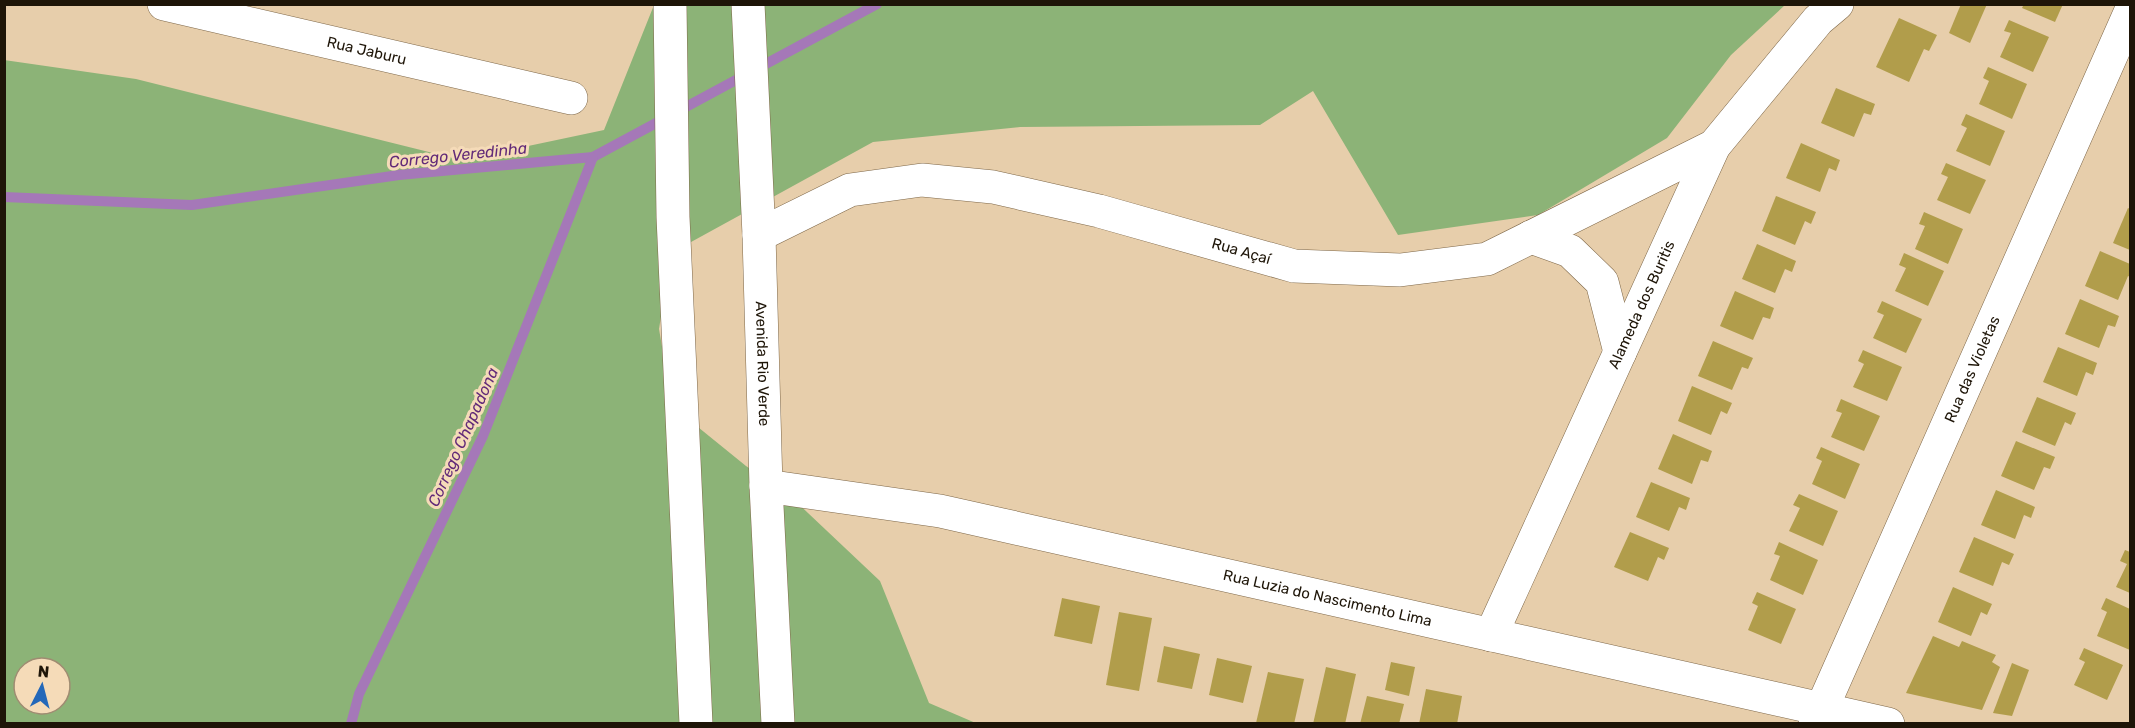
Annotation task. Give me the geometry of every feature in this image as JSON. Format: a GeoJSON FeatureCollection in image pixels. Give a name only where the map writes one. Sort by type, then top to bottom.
{"type":"FeatureCollection","features":[{"type":"Feature","properties":{"kind":"street","name":"Rua Jaburu"},"geometry":{"type":"LineString","coordinates":[[164,4],[571,98]]}},
{"type":"Feature","properties":{"kind":"street","name":"Alameda dos Buritis"},"geometry":{"type":"LineString","coordinates":[[1491,635],[1714,146],[1818,20],[1837,4]]}},
{"type":"Feature","properties":{"kind":"street","name":"Rua das Violetas"},"geometry":{"type":"LineString","coordinates":[[1819,716],[2130,13]]}},
{"type":"Feature","properties":{"kind":"street","name":"Avenida Rio Verde"},"geometry":{"type":"LineString","coordinates":[[749,16],[759,235],[766,486],[778,723]]}},
{"type":"Feature","properties":{"kind":"street"},"geometry":{"type":"LineString","coordinates":[[670,20],[673,217],[696,723]]}},
{"type":"Feature","properties":{"kind":"street","name":"Rua Açaí"},"geometry":{"type":"LineString","coordinates":[[759,235],[850,190],[922,180],[993,187],[1099,211],[1294,266],[1400,270],[1486,259],[1714,146]]}},
{"type":"Feature","properties":{"kind":"street"},"geometry":{"type":"LineString","coordinates":[[1531,237],[1570,251],[1602,282],[1620,352]]}},
{"type":"Feature","properties":{"kind":"street","name":"Rua Luzia do Nascimento Lima"},"geometry":{"type":"LineString","coordinates":[[766,486],[940,511],[1491,635],[1819,716],[1888,723]]}},
{"type":"Feature","properties":{"kind":"green space"},"geometry":{"type":"Polygon","coordinates":[[[654,5],[1785,5],[1731,55],[1667,138],[1538,215],[1398,235],[1313,91],[1260,125],[1020,127],[873,142],[671,253],[659,329],[672,406],[746,466],[790,496],[880,581],[929,703],[978,724],[5,723],[4,60],[136,79],[461,160],[604,130],[654,5]]]}},
{"type":"Feature","properties":{"kind":"building"},"geometry":{"type":"Polygon","coordinates":[[[1961,4],[1987,4],[1970,43],[1949,33],[1961,4]]]}},
{"type":"Feature","properties":{"kind":"building"},"geometry":{"type":"Polygon","coordinates":[[[2024,4],[2063,4],[2055,22],[2022,8],[2024,4]]]}},
{"type":"Feature","properties":{"kind":"building"},"geometry":{"type":"Polygon","coordinates":[[[1899,18],[1937,35],[1929,51],[1924,49],[1909,82],[1876,67],[1899,18]]]}},
{"type":"Feature","properties":{"kind":"building"},"geometry":{"type":"Polygon","coordinates":[[[2009,20],[2049,37],[2033,72],[2000,57],[2011,33],[2004,31],[2009,20]]]}},
{"type":"Feature","properties":{"kind":"building"},"geometry":{"type":"Polygon","coordinates":[[[1988,67],[2027,84],[2012,119],[1979,104],[1989,81],[1983,78],[1988,67]]]}},
{"type":"Feature","properties":{"kind":"building"},"geometry":{"type":"Polygon","coordinates":[[[1836,88],[1875,104],[1871,115],[1864,113],[1854,137],[1821,123],[1836,88]]]}},
{"type":"Feature","properties":{"kind":"building"},"geometry":{"type":"Polygon","coordinates":[[[1966,114],[2005,131],[1990,166],[1956,151],[1967,128],[1961,125],[1966,114]]]}},
{"type":"Feature","properties":{"kind":"building"},"geometry":{"type":"Polygon","coordinates":[[[1801,143],[1840,160],[1836,171],[1829,168],[1820,192],[1786,178],[1801,143]]]}},
{"type":"Feature","properties":{"kind":"building"},"geometry":{"type":"Polygon","coordinates":[[[1946,163],[1986,180],[1970,214],[1937,200],[1948,177],[1941,174],[1946,163]]]}},
{"type":"Feature","properties":{"kind":"building"},"geometry":{"type":"Polygon","coordinates":[[[1776,196],[1816,212],[1811,224],[1805,221],[1795,245],[1762,231],[1776,196]]]}},
{"type":"Feature","properties":{"kind":"building"},"geometry":{"type":"Polygon","coordinates":[[[2128,208],[2130,209],[2130,250],[2113,243],[2128,208]]]}},
{"type":"Feature","properties":{"kind":"building"},"geometry":{"type":"Polygon","coordinates":[[[1924,212],[1963,229],[1948,264],[1915,249],[1925,226],[1919,224],[1924,212]]]}},
{"type":"Feature","properties":{"kind":"building"},"geometry":{"type":"Polygon","coordinates":[[[1757,244],[1796,261],[1792,272],[1785,269],[1775,293],[1742,279],[1757,244]]]}},
{"type":"Feature","properties":{"kind":"building"},"geometry":{"type":"Polygon","coordinates":[[[2100,251],[2130,264],[2130,277],[2128,276],[2118,300],[2085,286],[2100,251]]]}},
{"type":"Feature","properties":{"kind":"building"},"geometry":{"type":"Polygon","coordinates":[[[1904,253],[1944,271],[1928,306],[1895,291],[1906,268],[1899,265],[1904,253]]]}},
{"type":"Feature","properties":{"kind":"building"},"geometry":{"type":"Polygon","coordinates":[[[1735,291],[1774,308],[1770,319],[1763,317],[1753,340],[1720,326],[1735,291]]]}},
{"type":"Feature","properties":{"kind":"building"},"geometry":{"type":"Polygon","coordinates":[[[2080,299],[2119,316],[2115,327],[2108,325],[2099,348],[2065,334],[2080,299]]]}},
{"type":"Feature","properties":{"kind":"building"},"geometry":{"type":"Polygon","coordinates":[[[1882,301],[1922,319],[1906,353],[1873,338],[1884,315],[1877,312],[1882,301]]]}},
{"type":"Feature","properties":{"kind":"building"},"geometry":{"type":"Polygon","coordinates":[[[1713,341],[1753,358],[1748,369],[1742,367],[1732,390],[1698,376],[1713,341]]]}},
{"type":"Feature","properties":{"kind":"building"},"geometry":{"type":"Polygon","coordinates":[[[2058,347],[2097,363],[2093,375],[2086,372],[2077,396],[2043,382],[2058,347]]]}},
{"type":"Feature","properties":{"kind":"building"},"geometry":{"type":"Polygon","coordinates":[[[1863,350],[1902,367],[1887,401],[1853,387],[1864,364],[1858,361],[1863,350]]]}},
{"type":"Feature","properties":{"kind":"building"},"geometry":{"type":"Polygon","coordinates":[[[1692,386],[1732,403],[1727,414],[1721,411],[1711,435],[1678,421],[1692,386]]]}},
{"type":"Feature","properties":{"kind":"building"},"geometry":{"type":"Polygon","coordinates":[[[2037,397],[2076,413],[2071,425],[2065,422],[2055,446],[2022,432],[2037,397]]]}},
{"type":"Feature","properties":{"kind":"building"},"geometry":{"type":"Polygon","coordinates":[[[1841,399],[1880,416],[1864,451],[1831,437],[1842,413],[1836,411],[1841,399]]]}},
{"type":"Feature","properties":{"kind":"building"},"geometry":{"type":"Polygon","coordinates":[[[1673,434],[1712,451],[1708,462],[1701,460],[1692,484],[1658,469],[1673,434]]]}},
{"type":"Feature","properties":{"kind":"building"},"geometry":{"type":"Polygon","coordinates":[[[2016,441],[2055,457],[2050,469],[2044,467],[2034,490],[2001,476],[2016,441]]]}},
{"type":"Feature","properties":{"kind":"building"},"geometry":{"type":"Polygon","coordinates":[[[1821,447],[1860,464],[1845,499],[1812,484],[1822,461],[1816,458],[1821,447]]]}},
{"type":"Feature","properties":{"kind":"building"},"geometry":{"type":"Polygon","coordinates":[[[1651,482],[1690,498],[1686,510],[1679,507],[1669,531],[1636,517],[1651,482]]]}},
{"type":"Feature","properties":{"kind":"building"},"geometry":{"type":"Polygon","coordinates":[[[1996,490],[2035,507],[2031,518],[2024,515],[2015,539],[1981,525],[1996,490]]]}},
{"type":"Feature","properties":{"kind":"building"},"geometry":{"type":"Polygon","coordinates":[[[1799,494],[1838,511],[1823,546],[1789,531],[1800,508],[1793,505],[1799,494]]]}},
{"type":"Feature","properties":{"kind":"building"},"geometry":{"type":"Polygon","coordinates":[[[1630,532],[1669,548],[1664,560],[1658,557],[1648,581],[1614,567],[1630,532]]]}},
{"type":"Feature","properties":{"kind":"building"},"geometry":{"type":"Polygon","coordinates":[[[1974,537],[2014,554],[2009,565],[2002,562],[1993,586],[1959,572],[1974,537]]]}},
{"type":"Feature","properties":{"kind":"building"},"geometry":{"type":"Polygon","coordinates":[[[1779,542],[1818,560],[1803,595],[1770,580],[1780,556],[1774,554],[1779,542]]]}},
{"type":"Feature","properties":{"kind":"building"},"geometry":{"type":"Polygon","coordinates":[[[2125,550],[2130,552],[2130,593],[2116,587],[2127,564],[2120,561],[2125,550]]]}},
{"type":"Feature","properties":{"kind":"building"},"geometry":{"type":"Polygon","coordinates":[[[1953,587],[1992,604],[1987,615],[1981,612],[1971,636],[1938,622],[1953,587]]]}},
{"type":"Feature","properties":{"kind":"building"},"geometry":{"type":"Polygon","coordinates":[[[1757,592],[1796,609],[1781,644],[1748,630],[1758,606],[1752,603],[1757,592]]]}},
{"type":"Feature","properties":{"kind":"building"},"geometry":{"type":"Polygon","coordinates":[[[1062,598],[1100,606],[1092,644],[1054,636],[1062,598]]]}},
{"type":"Feature","properties":{"kind":"building"},"geometry":{"type":"Polygon","coordinates":[[[2106,598],[2130,609],[2130,650],[2097,636],[2107,612],[2101,609],[2106,598]]]}},
{"type":"Feature","properties":{"kind":"building"},"geometry":{"type":"Polygon","coordinates":[[[1119,612],[1152,618],[1139,691],[1106,685],[1119,612]]]}},
{"type":"Feature","properties":{"kind":"building"},"geometry":{"type":"Polygon","coordinates":[[[1933,636],[1959,647],[1962,641],[1996,655],[1992,662],[2000,667],[1982,710],[1906,693],[1933,636]]]}},
{"type":"Feature","properties":{"kind":"building"},"geometry":{"type":"Polygon","coordinates":[[[1164,646],[1200,654],[1192,689],[1157,682],[1164,646]]]}},
{"type":"Feature","properties":{"kind":"building"},"geometry":{"type":"Polygon","coordinates":[[[2084,648],[2123,665],[2107,700],[2074,685],[2085,662],[2079,659],[2084,648]]]}},
{"type":"Feature","properties":{"kind":"building"},"geometry":{"type":"Polygon","coordinates":[[[1217,658],[1252,666],[1243,703],[1209,695],[1217,658]]]}},
{"type":"Feature","properties":{"kind":"building"},"geometry":{"type":"Polygon","coordinates":[[[1391,662],[1415,667],[1409,696],[1385,690],[1391,662]]]}},
{"type":"Feature","properties":{"kind":"building"},"geometry":{"type":"Polygon","coordinates":[[[2012,663],[2029,670],[2012,716],[1993,713],[2012,663]]]}},
{"type":"Feature","properties":{"kind":"building"},"geometry":{"type":"Polygon","coordinates":[[[1326,667],[1356,674],[1345,724],[1313,724],[1326,667]]]}},
{"type":"Feature","properties":{"kind":"building"},"geometry":{"type":"Polygon","coordinates":[[[1268,672],[1304,679],[1294,724],[1256,723],[1268,672]]]}},
{"type":"Feature","properties":{"kind":"building"},"geometry":{"type":"Polygon","coordinates":[[[1426,689],[1462,696],[1457,724],[1419,724],[1426,689]]]}},
{"type":"Feature","properties":{"kind":"building"},"geometry":{"type":"Polygon","coordinates":[[[1367,696],[1404,704],[1399,724],[1360,724],[1367,696]]]}},
{"type":"Feature","properties":{"kind":"waterway","name":"Corrego Veredinha"},"geometry":{"type":"LineString","coordinates":[[4,197],[192,205],[399,175],[593,157],[877,4]]}},
{"type":"Feature","properties":{"kind":"waterway","name":"Corrego Chapadona"},"geometry":{"type":"LineString","coordinates":[[351,724],[359,694],[483,436],[593,157]]}}]}
